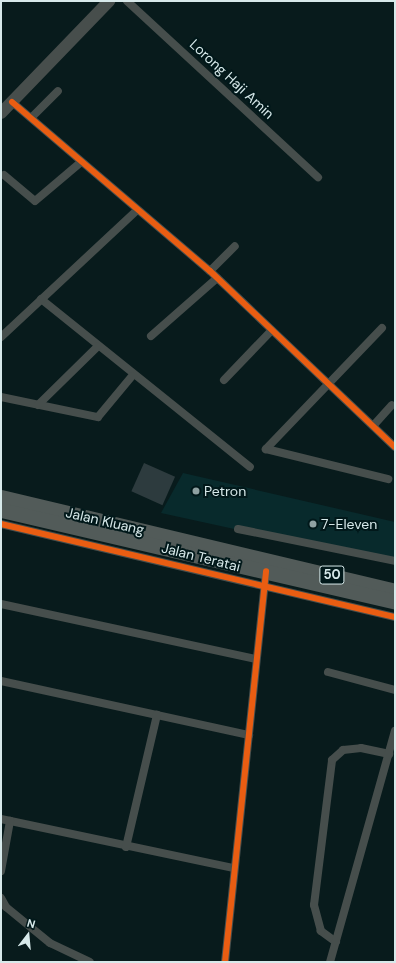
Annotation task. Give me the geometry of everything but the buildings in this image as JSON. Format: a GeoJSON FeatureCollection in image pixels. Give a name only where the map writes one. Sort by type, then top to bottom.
{"type":"FeatureCollection","features":[{"type":"Feature","properties":{"kind":"highway","name":"Jalan Kluang"},"geometry":{"type":"LineString","coordinates":[[1,497],[395,590]]}},
{"type":"Feature","properties":{"kind":"highway","name":"Jalan Kluang"},"geometry":{"type":"LineString","coordinates":[[1,510],[95,540],[265,578],[395,602]]}},
{"type":"Feature","properties":{"kind":"street"},"geometry":{"type":"LineString","coordinates":[[1,113],[109,1]]}},
{"type":"Feature","properties":{"kind":"street","name":"Lorong Haji Amin"},"geometry":{"type":"LineString","coordinates":[[127,1],[318,176]]}},
{"type":"Feature","properties":{"kind":"street"},"geometry":{"type":"LineString","coordinates":[[31,118],[58,91]]}},
{"type":"Feature","properties":{"kind":"street"},"geometry":{"type":"LineString","coordinates":[[12,102],[80,163],[210,271],[395,447]]}},
{"type":"Feature","properties":{"kind":"street"},"geometry":{"type":"LineString","coordinates":[[4,175],[35,201],[80,163]]}},
{"type":"Feature","properties":{"kind":"street"},"geometry":{"type":"LineString","coordinates":[[1,337],[137,210]]}},
{"type":"Feature","properties":{"kind":"street"},"geometry":{"type":"LineString","coordinates":[[210,271],[235,246]]}},
{"type":"Feature","properties":{"kind":"street"},"geometry":{"type":"LineString","coordinates":[[152,336],[217,278]]}},
{"type":"Feature","properties":{"kind":"street"},"geometry":{"type":"LineString","coordinates":[[40,299],[132,376],[250,467]]}},
{"type":"Feature","properties":{"kind":"street"},"geometry":{"type":"LineString","coordinates":[[382,328],[266,449],[388,480]]}},
{"type":"Feature","properties":{"kind":"street"},"geometry":{"type":"LineString","coordinates":[[224,380],[272,330]]}},
{"type":"Feature","properties":{"kind":"street"},"geometry":{"type":"LineString","coordinates":[[38,405],[97,347]]}},
{"type":"Feature","properties":{"kind":"street"},"geometry":{"type":"LineString","coordinates":[[1,397],[101,417],[132,376]]}},
{"type":"Feature","properties":{"kind":"street"},"geometry":{"type":"LineString","coordinates":[[373,426],[392,405]]}},
{"type":"Feature","properties":{"kind":"street"},"geometry":{"type":"LineString","coordinates":[[1,524],[95,540]]}},
{"type":"Feature","properties":{"kind":"street"},"geometry":{"type":"LineString","coordinates":[[238,529],[395,561]]}},
{"type":"Feature","properties":{"kind":"street"},"geometry":{"type":"LineString","coordinates":[[225,962],[249,735],[255,659],[265,578],[395,617]]}},
{"type":"Feature","properties":{"kind":"street"},"geometry":{"type":"LineString","coordinates":[[1,604],[255,659]]}},
{"type":"Feature","properties":{"kind":"street"},"geometry":{"type":"LineString","coordinates":[[328,672],[395,690]]}},
{"type":"Feature","properties":{"kind":"street"},"geometry":{"type":"LineString","coordinates":[[1,681],[249,735]]}},
{"type":"Feature","properties":{"kind":"street"},"geometry":{"type":"LineString","coordinates":[[126,847],[157,714]]}},
{"type":"Feature","properties":{"kind":"street"},"geometry":{"type":"LineString","coordinates":[[330,962],[395,731]]}},
{"type":"Feature","properties":{"kind":"street"},"geometry":{"type":"LineString","coordinates":[[336,942],[321,931],[314,905],[332,760],[343,750],[361,748],[389,754]]}},
{"type":"Feature","properties":{"kind":"street"},"geometry":{"type":"LineString","coordinates":[[1,819],[126,847],[234,868]]}},
{"type":"Feature","properties":{"kind":"street"},"geometry":{"type":"LineString","coordinates":[[1,871],[10,821]]}},
{"type":"Feature","properties":{"kind":"street"},"geometry":{"type":"LineString","coordinates":[[1,898],[6,907],[50,943],[90,962]]}},
{"type":"Feature","properties":{"kind":"shaded area"},"geometry":{"type":"Polygon","coordinates":[[[183,473],[395,522],[395,564],[161,513],[183,473]]]}},
{"type":"Feature","properties":{"kind":"cycle path"},"geometry":{"type":"LineString","coordinates":[[12,102],[210,271],[395,447]]}},
{"type":"Feature","properties":{"kind":"cycle path","name":"Jalan Teratai"},"geometry":{"type":"LineString","coordinates":[[1,524],[395,617]]}},
{"type":"Feature","properties":{"kind":"cycle path"},"geometry":{"type":"LineString","coordinates":[[225,962],[266,571]]}},
{"type":"Feature","properties":{"kind":"place","name":"Petron"},"geometry":{"type":"Point","coordinates":[196,491]}},
{"type":"Feature","properties":{"kind":"place","name":"7-Eleven"},"geometry":{"type":"Point","coordinates":[313,524]}}]}
